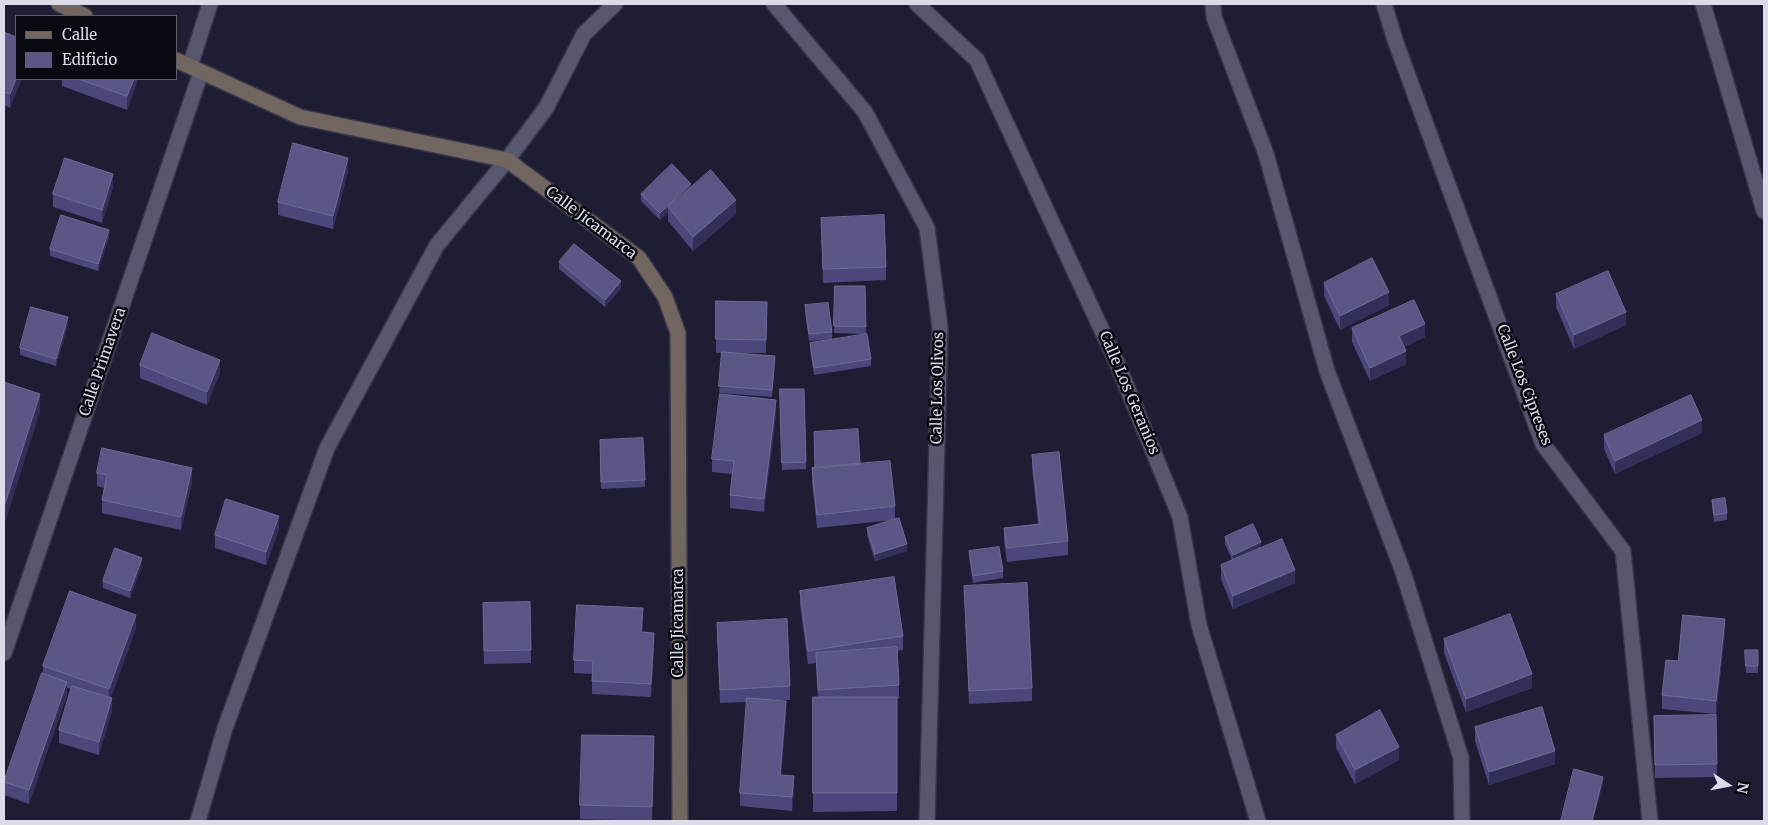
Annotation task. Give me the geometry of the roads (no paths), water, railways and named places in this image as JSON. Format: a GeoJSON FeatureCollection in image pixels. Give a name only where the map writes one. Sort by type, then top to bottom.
{"type":"FeatureCollection","features":[{"type":"Feature","properties":{"kind":"street"},"geometry":{"type":"LineString","coordinates":[[59,4],[83,15]]}},
{"type":"Feature","properties":{"kind":"street","name":"Calle Primavera"},"geometry":{"type":"LineString","coordinates":[[4,653],[210,4]]}},
{"type":"Feature","properties":{"kind":"street"},"geometry":{"type":"LineString","coordinates":[[198,821],[225,728],[327,448],[437,245],[507,160],[546,108],[584,34],[615,4]]}},
{"type":"Feature","properties":{"kind":"street","name":"Calle Los Olivos"},"geometry":{"type":"LineString","coordinates":[[774,4],[865,112],[927,228],[940,327],[927,821]]}},
{"type":"Feature","properties":{"kind":"street","name":"Calle Los Geranios"},"geometry":{"type":"LineString","coordinates":[[916,4],[977,60],[1117,363],[1180,517],[1199,625],[1258,821]]}},
{"type":"Feature","properties":{"kind":"street"},"geometry":{"type":"LineString","coordinates":[[1213,4],[1214,16],[1266,154],[1327,370],[1403,572],[1461,758],[1462,821]]}},
{"type":"Feature","properties":{"kind":"street","name":"Calle Los Cipreses"},"geometry":{"type":"LineString","coordinates":[[1384,4],[1395,40],[1543,444],[1623,551],[1645,752],[1650,821]]}},
{"type":"Feature","properties":{"kind":"street"},"geometry":{"type":"LineString","coordinates":[[1703,4],[1764,211]]}},
{"type":"Feature","properties":{"kind":"street","name":"Calle Jicamarca"},"geometry":{"type":"LineString","coordinates":[[189,66],[300,117],[507,160],[639,258],[665,297],[678,333],[680,821]]}}]}
